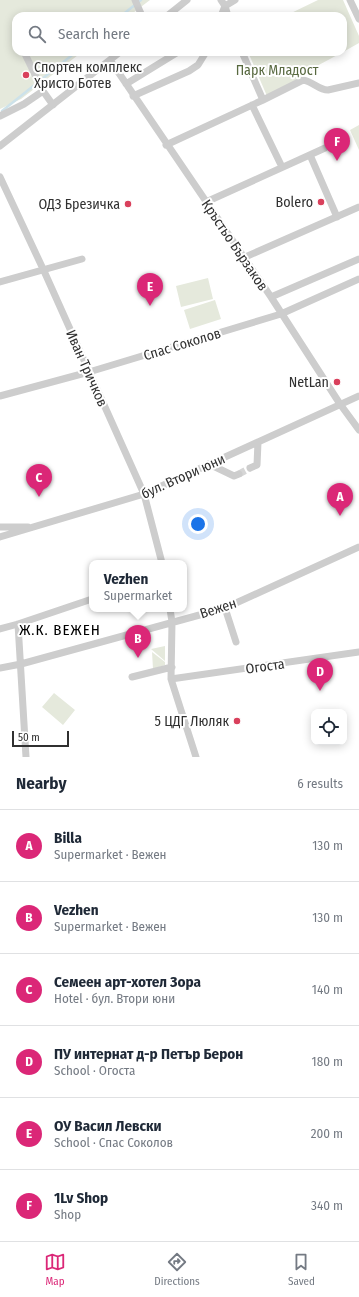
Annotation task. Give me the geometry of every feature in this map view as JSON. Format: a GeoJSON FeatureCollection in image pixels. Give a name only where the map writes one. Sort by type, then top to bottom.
{"type":"FeatureCollection","features":[{"type":"Feature","properties":{"kind":"street"},"geometry":{"type":"LineString","coordinates":[[135,0],[140,12]]}},
{"type":"Feature","properties":{"kind":"street"},"geometry":{"type":"LineString","coordinates":[[171,12],[187,0]]}},
{"type":"Feature","properties":{"kind":"street"},"geometry":{"type":"LineString","coordinates":[[223,3],[235,0]]}},
{"type":"Feature","properties":{"kind":"street"},"geometry":{"type":"LineString","coordinates":[[350,0],[359,19]]}},
{"type":"Feature","properties":{"kind":"street"},"geometry":{"type":"LineString","coordinates":[[26,56],[43,91],[53,105]]}},
{"type":"Feature","properties":{"kind":"street"},"geometry":{"type":"LineString","coordinates":[[0,146],[115,56]]}},
{"type":"Feature","properties":{"kind":"street"},"geometry":{"type":"LineString","coordinates":[[126,84],[172,56]]}},
{"type":"Feature","properties":{"kind":"street"},"geometry":{"type":"LineString","coordinates":[[134,96],[189,71],[198,65],[204,56]]}},
{"type":"Feature","properties":{"kind":"street"},"geometry":{"type":"LineString","coordinates":[[244,56],[263,100]]}},
{"type":"Feature","properties":{"kind":"street","name":"Кръстьо Бързаков"},"geometry":{"type":"LineString","coordinates":[[110,60],[166,145],[271,297],[340,404],[359,430]]}},
{"type":"Feature","properties":{"kind":"street"},"geometry":{"type":"LineString","coordinates":[[166,145],[303,80],[314,83],[323,90],[359,83]]}},
{"type":"Feature","properties":{"kind":"street"},"geometry":{"type":"LineString","coordinates":[[0,116],[24,104],[43,91]]}},
{"type":"Feature","properties":{"kind":"street"},"geometry":{"type":"LineString","coordinates":[[252,105],[282,167]]}},
{"type":"Feature","properties":{"kind":"street"},"geometry":{"type":"LineString","coordinates":[[206,202],[325,148]]}},
{"type":"Feature","properties":{"kind":"street"},"geometry":{"type":"LineString","coordinates":[[310,155],[337,217]]}},
{"type":"Feature","properties":{"kind":"street","name":"Иван Тричков"},"geometry":{"type":"LineString","coordinates":[[0,178],[44,271],[144,494],[161,560]]}},
{"type":"Feature","properties":{"kind":"street"},"geometry":{"type":"LineString","coordinates":[[243,258],[359,207]]}},
{"type":"Feature","properties":{"kind":"street"},"geometry":{"type":"LineString","coordinates":[[0,282],[44,271],[82,259]]}},
{"type":"Feature","properties":{"kind":"street"},"geometry":{"type":"LineString","coordinates":[[271,297],[359,259]]}},
{"type":"Feature","properties":{"kind":"street","name":"Спас Соколов"},"geometry":{"type":"LineString","coordinates":[[0,396],[89,372],[281,314],[359,279]]}},
{"type":"Feature","properties":{"kind":"street","name":"бул. Втори юни"},"geometry":{"type":"LineString","coordinates":[[0,537],[144,494],[359,396]]}},
{"type":"Feature","properties":{"kind":"street"},"geometry":{"type":"LineString","coordinates":[[250,468],[257,465],[258,442]]}},
{"type":"Feature","properties":{"kind":"street"},"geometry":{"type":"LineString","coordinates":[[209,464],[234,476],[239,474]]}},
{"type":"Feature","properties":{"kind":"street"},"geometry":{"type":"LineString","coordinates":[[0,527],[37,527]]}},
{"type":"Feature","properties":{"kind":"street","name":"Вежен"},"geometry":{"type":"LineString","coordinates":[[0,668],[21,664],[224,608],[359,547]]}},
{"type":"Feature","properties":{"kind":"street"},"geometry":{"type":"LineString","coordinates":[[0,629],[89,600]]}},
{"type":"Feature","properties":{"kind":"street"},"geometry":{"type":"LineString","coordinates":[[224,608],[236,642]]}},
{"type":"Feature","properties":{"kind":"street"},"geometry":{"type":"LineString","coordinates":[[170,612],[172,622],[172,679],[196,757]]}},
{"type":"Feature","properties":{"kind":"street"},"geometry":{"type":"LineString","coordinates":[[18,624],[26,757]]}},
{"type":"Feature","properties":{"kind":"street","name":"Огоста"},"geometry":{"type":"LineString","coordinates":[[172,679],[359,652]]}},
{"type":"Feature","properties":{"kind":"street"},"geometry":{"type":"LineString","coordinates":[[132,677],[172,667]]}},
{"type":"Feature","properties":{"kind":"green space","name":"Спортен комплекс Христо Ботев"},"geometry":{"type":"Polygon","coordinates":[[[0,0],[150,0],[134,12],[12,12],[12,56],[77,56],[21,99],[0,109],[0,0]]]}},
{"type":"Feature","properties":{"kind":"green space","name":"Парк Младост"},"geometry":{"type":"Polygon","coordinates":[[[318,0],[343,0],[359,36],[359,43],[347,50],[347,12],[293,12],[318,0]]]}},
{"type":"Feature","properties":{"kind":"green space","name":"Парк Младост"},"geometry":{"type":"Polygon","coordinates":[[[250,56],[336,56],[315,67],[314,71],[267,96],[250,56]]]}},
{"type":"Feature","properties":{"kind":"green space"},"geometry":{"type":"Polygon","coordinates":[[[359,125],[359,150],[350,130],[359,125]]]}},
{"type":"Feature","properties":{"kind":"green space"},"geometry":{"type":"Polygon","coordinates":[[[208,278],[213,299],[181,307],[176,286],[208,278]]]}},
{"type":"Feature","properties":{"kind":"green space"},"geometry":{"type":"Polygon","coordinates":[[[215,300],[221,319],[190,329],[184,310],[215,300]]]}},
{"type":"Feature","properties":{"kind":"green space"},"geometry":{"type":"Polygon","coordinates":[[[165,646],[165,661],[151,649],[165,646]]]}},
{"type":"Feature","properties":{"kind":"green space"},"geometry":{"type":"Polygon","coordinates":[[[152,652],[165,662],[165,665],[153,669],[152,652]]]}},
{"type":"Feature","properties":{"kind":"green space"},"geometry":{"type":"Polygon","coordinates":[[[54,693],[75,710],[63,725],[42,707],[54,693]]]}},
{"type":"Feature","properties":{"kind":"waterway"},"geometry":{"type":"LineString","coordinates":[[126,12],[141,0]]}},
{"type":"Feature","properties":{"kind":"waterway"},"geometry":{"type":"LineString","coordinates":[[2,111],[71,56]]}},
{"type":"Feature","properties":{"kind":"tunnel"},"geometry":{"type":"LineString","coordinates":[[239,474],[250,468]]}},
{"type":"Feature","properties":{"kind":"place","name":"Спортен комплекс Христо Ботев"},"geometry":{"type":"Point","coordinates":[26,75]}},
{"type":"Feature","properties":{"kind":"place","name":"1Lv Shop"},"geometry":{"type":"Point","coordinates":[337,161]}},
{"type":"Feature","properties":{"kind":"place","name":"Bolero"},"geometry":{"type":"Point","coordinates":[321,202]}},
{"type":"Feature","properties":{"kind":"place","name":"ОДЗ Брезичка"},"geometry":{"type":"Point","coordinates":[128,204]}},
{"type":"Feature","properties":{"kind":"place","name":"ОУ Васил Левски"},"geometry":{"type":"Point","coordinates":[150,306]}},
{"type":"Feature","properties":{"kind":"place","name":"NetLan"},"geometry":{"type":"Point","coordinates":[337,382]}},
{"type":"Feature","properties":{"kind":"place","name":"Семеен арт-хотел Зора"},"geometry":{"type":"Point","coordinates":[39,497]}},
{"type":"Feature","properties":{"kind":"place","name":"Billa"},"geometry":{"type":"Point","coordinates":[340,516]}},
{"type":"Feature","properties":{"kind":"place","name":"Vezhen"},"geometry":{"type":"Point","coordinates":[138,658]}},
{"type":"Feature","properties":{"kind":"place","name":"ПУ интернат д-р Петър Берон"},"geometry":{"type":"Point","coordinates":[320,691]}},
{"type":"Feature","properties":{"kind":"place","name":"5 ЦДГ Люляк"},"geometry":{"type":"Point","coordinates":[237,721]}},
{"type":"Feature","properties":{"kind":"district","name":"Ж.К. ВЕЖЕН"},"geometry":{"type":"Point","coordinates":[60,630]}}]}
